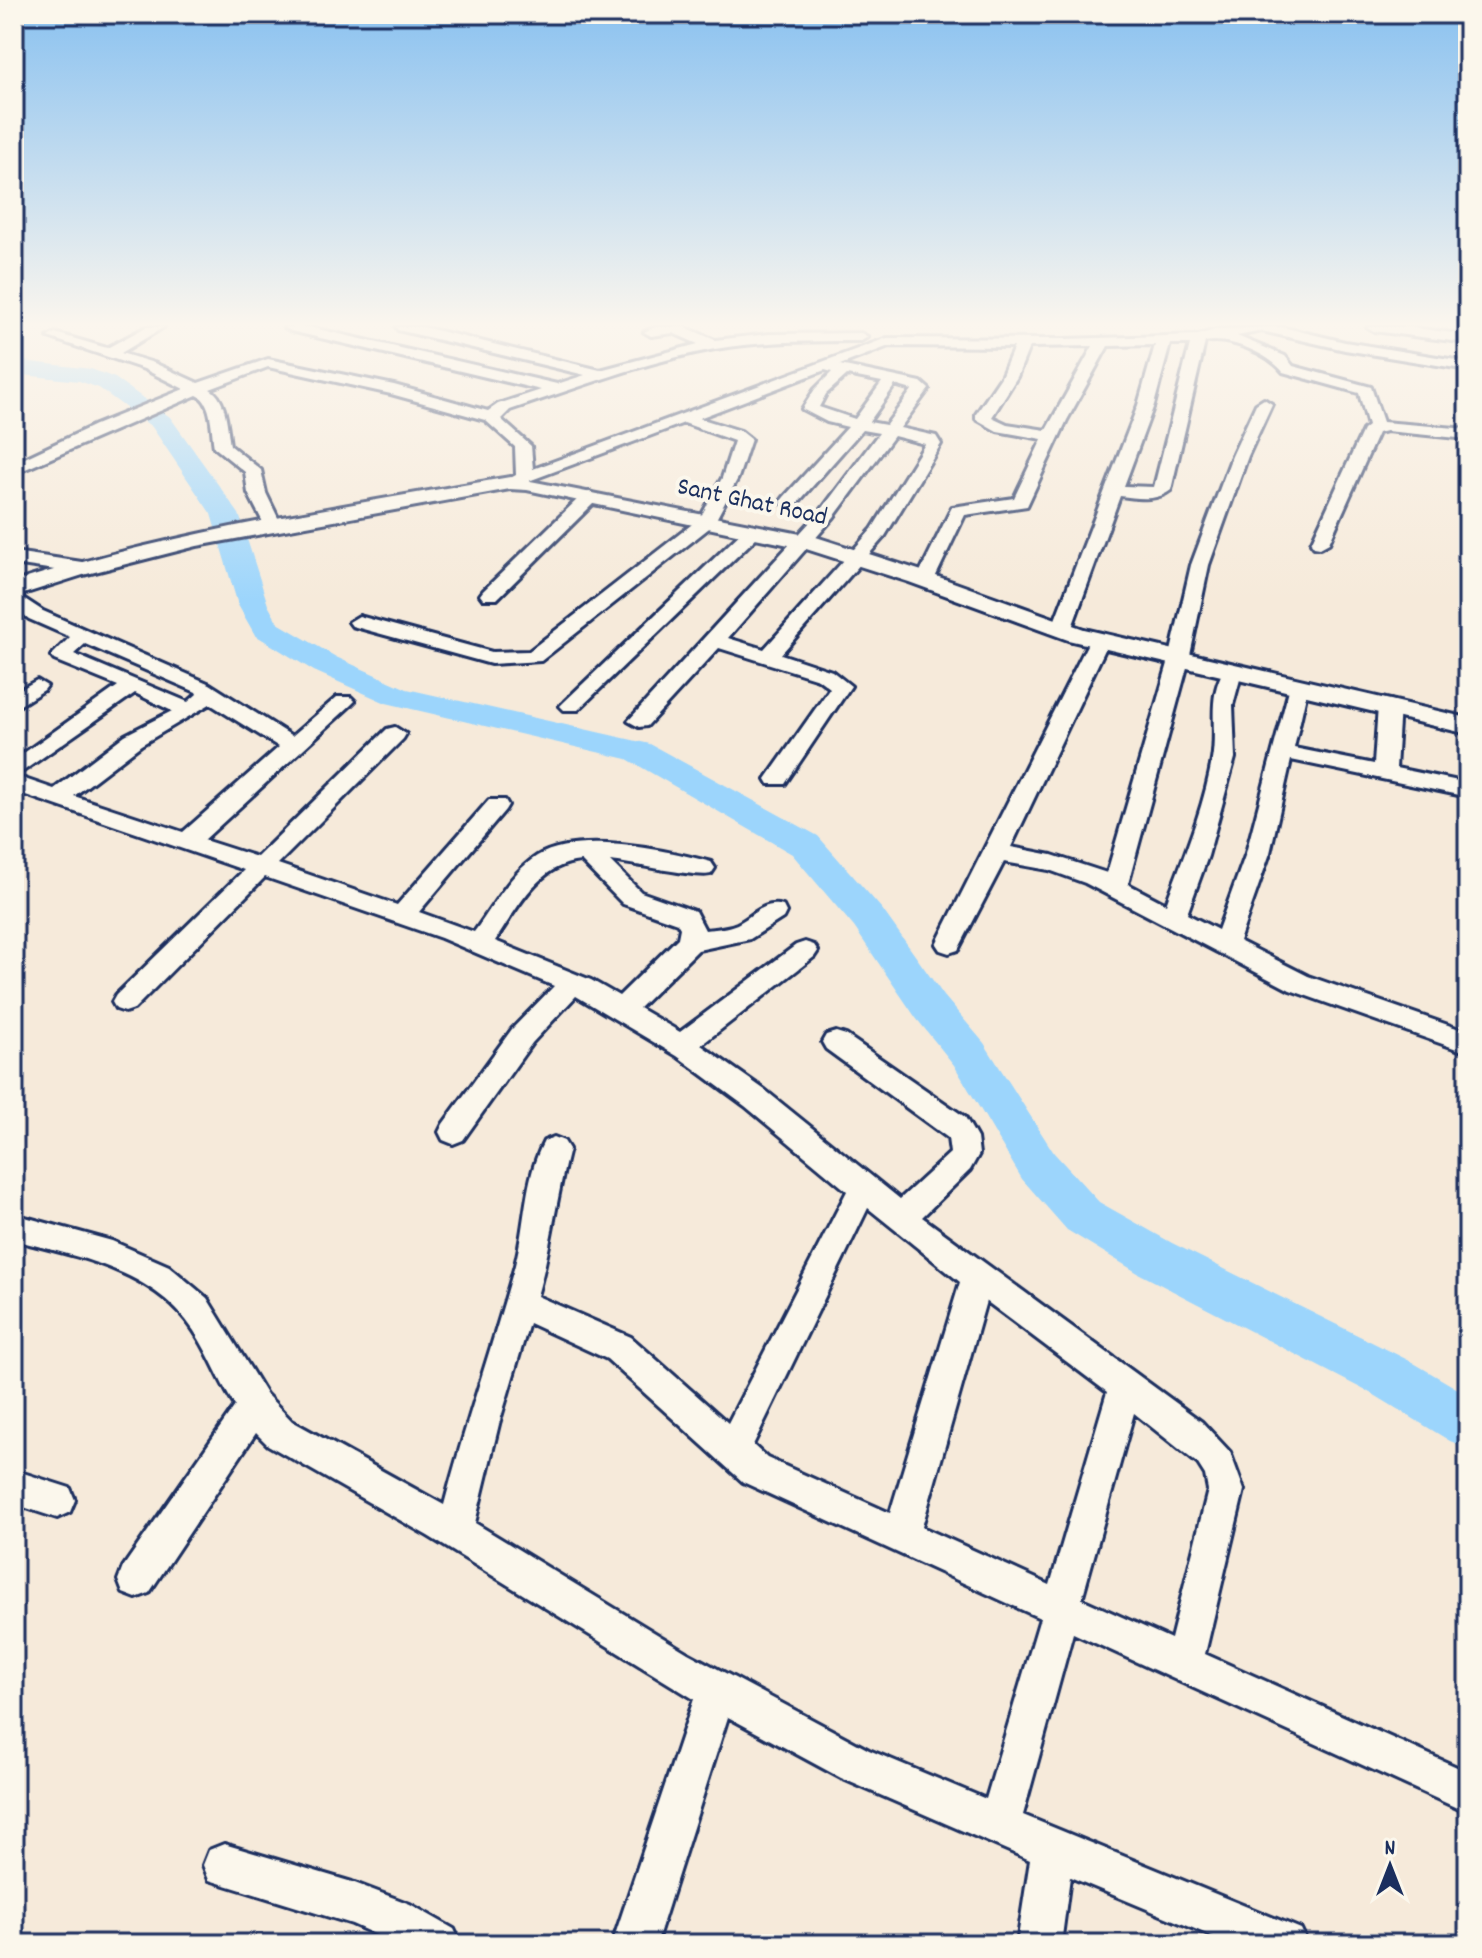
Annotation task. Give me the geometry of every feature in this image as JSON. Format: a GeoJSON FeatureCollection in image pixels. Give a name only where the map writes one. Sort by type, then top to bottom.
{"type":"FeatureCollection","features":[{"type":"Feature","properties":{"kind":"street"},"geometry":{"type":"LineString","coordinates":[[14,469],[128,418]]}},
{"type":"Feature","properties":{"kind":"street"},"geometry":{"type":"LineString","coordinates":[[217,418],[222,447],[253,470],[257,493],[269,525]]}},
{"type":"Feature","properties":{"kind":"street"},"geometry":{"type":"LineString","coordinates":[[493,418],[523,446],[518,480],[677,418]]}},
{"type":"Feature","properties":{"kind":"street"},"geometry":{"type":"LineString","coordinates":[[359,622],[491,658],[534,657],[707,521],[730,478],[743,439],[685,418]]}},
{"type":"Feature","properties":{"kind":"street"},"geometry":{"type":"LineString","coordinates":[[769,656],[879,532],[933,444],[930,439],[832,418]]}},
{"type":"Feature","properties":{"kind":"street"},"geometry":{"type":"LineString","coordinates":[[790,501],[863,418]]}},
{"type":"Feature","properties":{"kind":"street"},"geometry":{"type":"LineString","coordinates":[[639,721],[803,541],[897,418]]}},
{"type":"Feature","properties":{"kind":"street"},"geometry":{"type":"LineString","coordinates":[[925,580],[958,511],[1021,502],[1061,418]]}},
{"type":"Feature","properties":{"kind":"street"},"geometry":{"type":"LineString","coordinates":[[1061,630],[1141,418]]}},
{"type":"Feature","properties":{"kind":"street"},"geometry":{"type":"LineString","coordinates":[[1114,490],[1148,494],[1162,490],[1182,418]]}},
{"type":"Feature","properties":{"kind":"street"},"geometry":{"type":"LineString","coordinates":[[1115,888],[1179,660],[1200,565],[1240,456],[1257,418]]}},
{"type":"Feature","properties":{"kind":"street"},"geometry":{"type":"LineString","coordinates":[[1374,418],[1376,427]]}},
{"type":"Feature","properties":{"kind":"street"},"geometry":{"type":"LineString","coordinates":[[975,438],[984,419],[1003,428],[1051,436]]}},
{"type":"Feature","properties":{"kind":"street"},"geometry":{"type":"LineString","coordinates":[[1320,543],[1371,430],[1376,427],[1468,434]]}},
{"type":"Feature","properties":{"kind":"street","name":"Sant Ghat Road"},"geometry":{"type":"LineString","coordinates":[[14,590],[82,568],[192,540],[518,480],[803,541],[856,556],[1099,641],[1468,726]]}},
{"type":"Feature","properties":{"kind":"street"},"geometry":{"type":"LineString","coordinates":[[490,595],[590,497]]}},
{"type":"Feature","properties":{"kind":"street"},"geometry":{"type":"LineString","coordinates":[[571,706],[753,531]]}},
{"type":"Feature","properties":{"kind":"street"},"geometry":{"type":"LineString","coordinates":[[14,558],[82,568]]}},
{"type":"Feature","properties":{"kind":"street"},"geometry":{"type":"LineString","coordinates":[[14,598],[36,615],[193,683],[294,747]]}},
{"type":"Feature","properties":{"kind":"street"},"geometry":{"type":"LineString","coordinates":[[84,634],[61,656],[188,710]]}},
{"type":"Feature","properties":{"kind":"street"},"geometry":{"type":"LineString","coordinates":[[715,640],[825,675],[841,686],[777,779]]}},
{"type":"Feature","properties":{"kind":"street"},"geometry":{"type":"LineString","coordinates":[[949,944],[998,853],[1099,641]]}},
{"type":"Feature","properties":{"kind":"street"},"geometry":{"type":"LineString","coordinates":[[1173,918],[1196,856],[1224,758],[1222,705],[1232,672]]}},
{"type":"Feature","properties":{"kind":"street"},"geometry":{"type":"LineString","coordinates":[[14,770],[133,685]]}},
{"type":"Feature","properties":{"kind":"street"},"geometry":{"type":"LineString","coordinates":[[14,703],[37,686]]}},
{"type":"Feature","properties":{"kind":"street"},"geometry":{"type":"LineString","coordinates":[[1225,945],[1258,853],[1298,686]]}},
{"type":"Feature","properties":{"kind":"street"},"geometry":{"type":"LineString","coordinates":[[58,797],[133,740],[205,701],[208,694]]}},
{"type":"Feature","properties":{"kind":"street"},"geometry":{"type":"LineString","coordinates":[[188,841],[344,701]]}},
{"type":"Feature","properties":{"kind":"street"},"geometry":{"type":"LineString","coordinates":[[1384,774],[1389,706]]}},
{"type":"Feature","properties":{"kind":"street"},"geometry":{"type":"LineString","coordinates":[[125,1002],[395,734]]}},
{"type":"Feature","properties":{"kind":"street"},"geometry":{"type":"LineString","coordinates":[[1283,752],[1468,790]]}},
{"type":"Feature","properties":{"kind":"street"},"geometry":{"type":"LineString","coordinates":[[14,783],[402,915],[573,983],[681,1046],[755,1098],[977,1277],[1190,1434],[1222,1468],[1226,1490],[1223,1508],[1184,1664]]}},
{"type":"Feature","properties":{"kind":"street"},"geometry":{"type":"LineString","coordinates":[[402,915],[497,805]]}},
{"type":"Feature","properties":{"kind":"street"},"geometry":{"type":"LineString","coordinates":[[998,853],[1072,868],[1299,983],[1468,1043]]}},
{"type":"Feature","properties":{"kind":"street"},"geometry":{"type":"LineString","coordinates":[[589,855],[632,898],[686,917],[693,928],[690,942],[621,1010]]}},
{"type":"Feature","properties":{"kind":"street"},"geometry":{"type":"LineString","coordinates":[[479,944],[536,870],[546,862],[563,856],[649,855],[703,868]]}},
{"type":"Feature","properties":{"kind":"street"},"geometry":{"type":"LineString","coordinates":[[690,942],[741,933],[774,912]]}},
{"type":"Feature","properties":{"kind":"street"},"geometry":{"type":"LineString","coordinates":[[681,1046],[805,951]]}},
{"type":"Feature","properties":{"kind":"street"},"geometry":{"type":"LineString","coordinates":[[453,1132],[522,1036],[573,983]]}},
{"type":"Feature","properties":{"kind":"street"},"geometry":{"type":"LineString","coordinates":[[836,1042],[955,1125],[961,1133],[964,1153],[957,1164],[901,1217]]}},
{"type":"Feature","properties":{"kind":"street"},"geometry":{"type":"LineString","coordinates":[[455,1532],[482,1424],[531,1262],[540,1202],[554,1149]]}},
{"type":"Feature","properties":{"kind":"street"},"geometry":{"type":"LineString","coordinates":[[732,1451],[864,1187]]}},
{"type":"Feature","properties":{"kind":"street"},"geometry":{"type":"LineString","coordinates":[[14,1227],[103,1253],[146,1270],[175,1288],[196,1308],[254,1407],[280,1433],[455,1532],[661,1659],[855,1764],[1286,1944]]}},
{"type":"Feature","properties":{"kind":"street"},"geometry":{"type":"LineString","coordinates":[[901,1536],[977,1277]]}},
{"type":"Feature","properties":{"kind":"street"},"geometry":{"type":"LineString","coordinates":[[520,1304],[619,1348],[645,1368],[755,1470],[1468,1793]]}},
{"type":"Feature","properties":{"kind":"street"},"geometry":{"type":"LineString","coordinates":[[999,1826],[1125,1386]]}},
{"type":"Feature","properties":{"kind":"street"},"geometry":{"type":"LineString","coordinates":[[136,1580],[254,1407]]}},
{"type":"Feature","properties":{"kind":"street"},"geometry":{"type":"LineString","coordinates":[[14,1487],[57,1500]]}},
{"type":"Feature","properties":{"kind":"street"},"geometry":{"type":"LineString","coordinates":[[634,1944],[717,1689]]}},
{"type":"Feature","properties":{"kind":"street"},"geometry":{"type":"LineString","coordinates":[[1039,1944],[1053,1849]]}},
{"type":"Feature","properties":{"kind":"street"},"geometry":{"type":"LineString","coordinates":[[224,1865],[395,1919],[439,1944]]}},
{"type":"Feature","properties":{"kind":"waterway"},"geometry":{"type":"LineString","coordinates":[[156,418],[225,514],[253,605],[266,629],[325,664],[397,696],[638,751],[805,845],[868,918],[930,1007],[969,1054],[1038,1166],[1083,1216],[1155,1258],[1394,1379],[1468,1423]]}}]}
